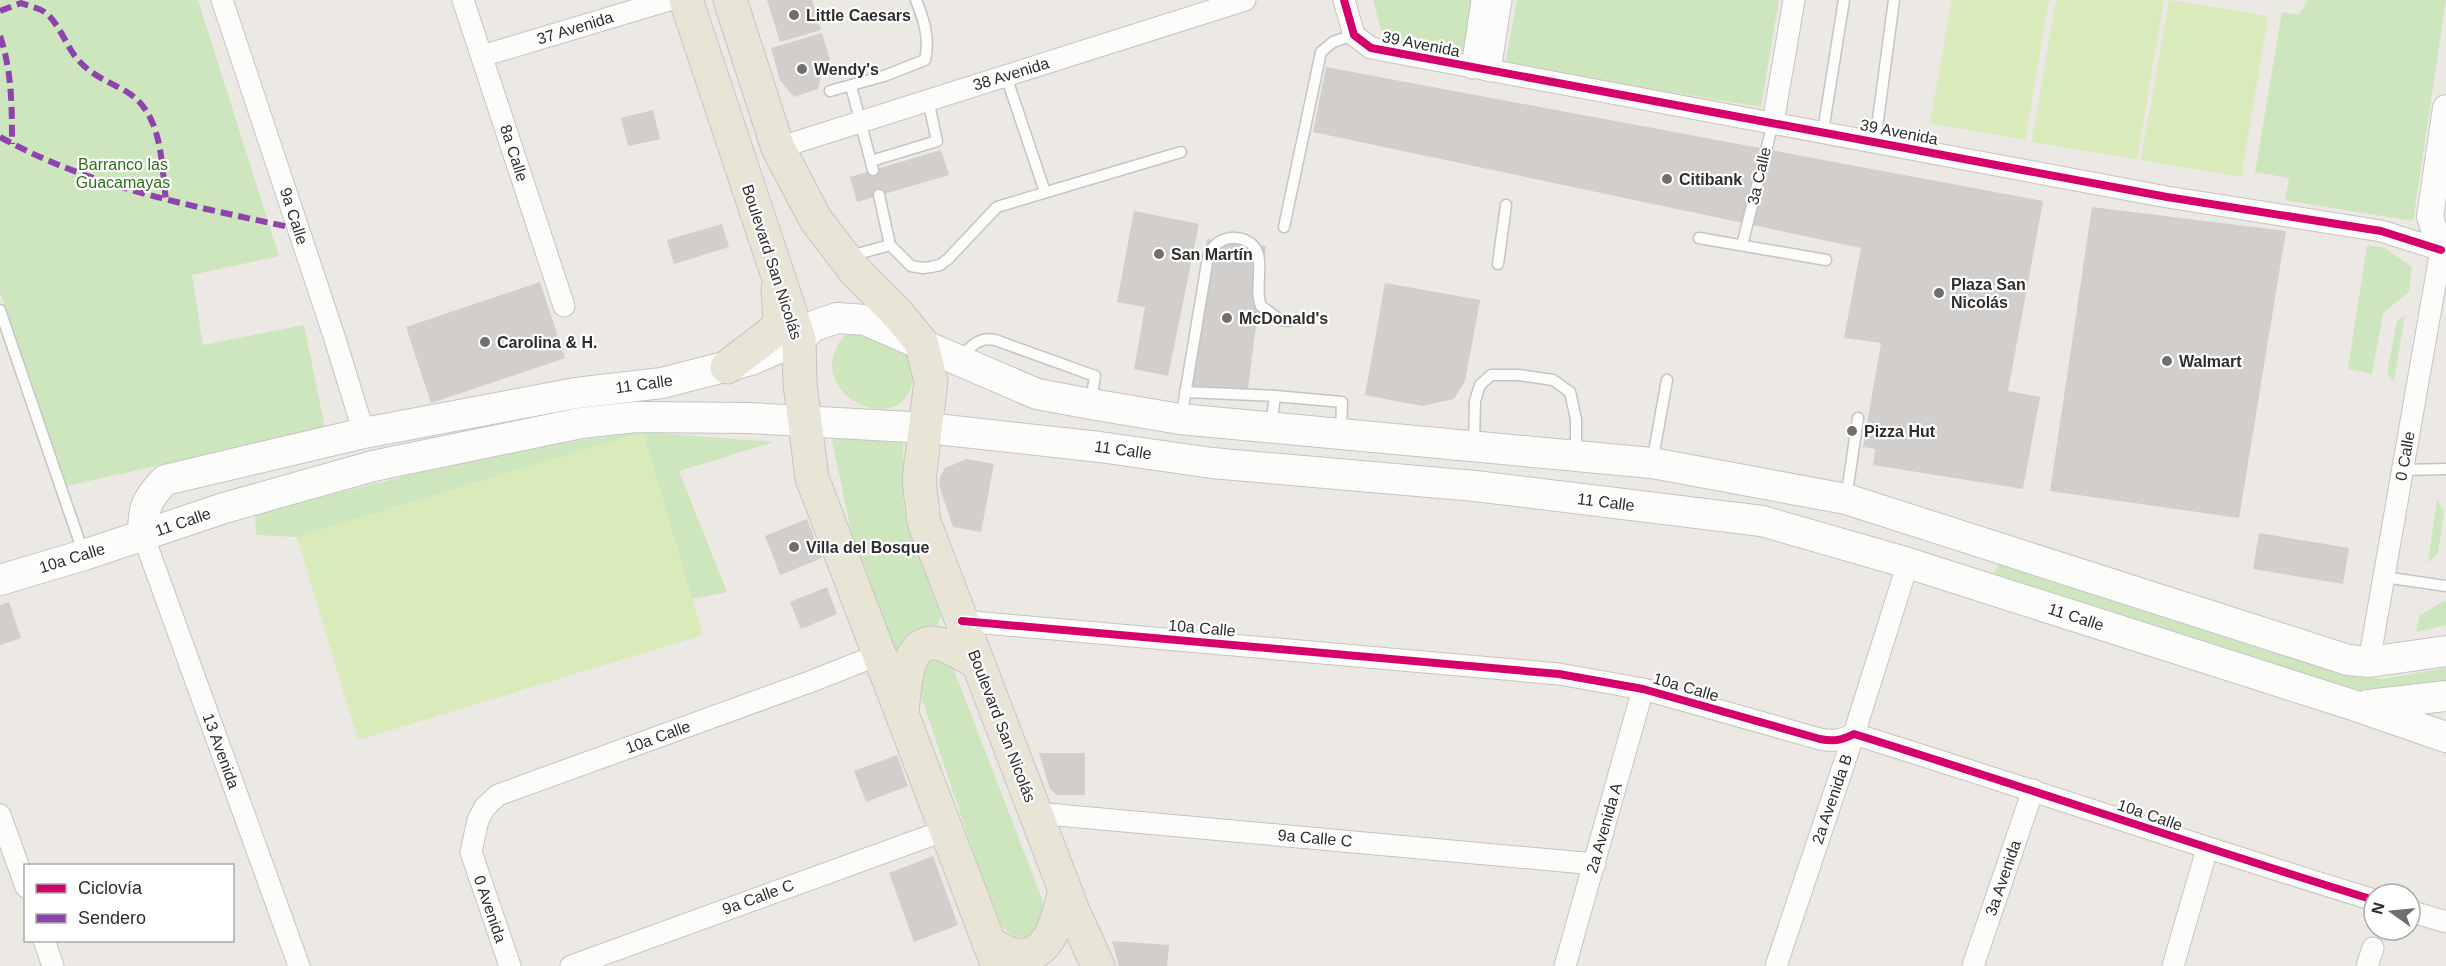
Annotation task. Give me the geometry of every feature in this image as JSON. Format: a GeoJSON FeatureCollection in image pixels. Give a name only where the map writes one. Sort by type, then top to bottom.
{"type":"FeatureCollection","features":[{"type":"Feature","properties":{"kind":"main road","name":"Boulevard San Nicolás"},"geometry":{"type":"LineString","coordinates":[[686,0],[799,339],[800,384],[812,478],[994,955]]}},
{"type":"Feature","properties":{"kind":"main road","name":"Boulevard San Nicolás"},"geometry":{"type":"LineString","coordinates":[[729,0],[778,147],[816,220],[844,257],[921,342],[931,381],[919,480],[923,515],[1065,890],[1098,966]]}},
{"type":"Feature","properties":{"kind":"main road"},"geometry":{"type":"LineString","coordinates":[[727,367],[774,331],[780,321],[774,264]]}},
{"type":"Feature","properties":{"kind":"main road","name":"11 Calle"},"geometry":{"type":"LineString","coordinates":[[2446,651],[2369,662],[2348,660],[1846,499],[1652,463],[1341,435],[1271,426],[1183,406],[1093,390],[1037,394],[921,342],[865,320],[837,318],[814,326],[799,339],[751,360],[662,383],[576,393],[364,433],[165,480],[152,494],[143,511],[143,535],[224,508],[373,466],[581,423],[636,417],[750,418],[927,428],[1100,447],[1212,463],[1475,486],[1762,521],[1908,563],[2356,706],[2446,737]]}},
{"type":"Feature","properties":{"kind":"main road","name":"10a Calle"},"geometry":{"type":"LineString","coordinates":[[0,579],[143,535]]}},
{"type":"Feature","properties":{"kind":"main road"},"geometry":{"type":"LineString","coordinates":[[901,715],[907,670],[912,656],[920,648],[931,644],[944,645],[977,662]]}},
{"type":"Feature","properties":{"kind":"main road"},"geometry":{"type":"LineString","coordinates":[[2356,706],[2392,704],[2446,696]]}},
{"type":"Feature","properties":{"kind":"main road"},"geometry":{"type":"LineString","coordinates":[[994,955],[1027,954],[1038,949],[1050,937],[1058,921],[1065,890]]}},
{"type":"Feature","properties":{"kind":"street","name":"9a Calle"},"geometry":{"type":"LineString","coordinates":[[222,0],[364,433]]}},
{"type":"Feature","properties":{"kind":"street","name":"8a Calle"},"geometry":{"type":"LineString","coordinates":[[464,0],[564,306]]}},
{"type":"Feature","properties":{"kind":"street","name":"37 Avenida"},"geometry":{"type":"LineString","coordinates":[[482,56],[669,0]]}},
{"type":"Feature","properties":{"kind":"street","name":"38 Avenida"},"geometry":{"type":"LineString","coordinates":[[778,147],[1245,0]]}},
{"type":"Feature","properties":{"kind":"street"},"geometry":{"type":"LineString","coordinates":[[1344,0],[1354,35]]}},
{"type":"Feature","properties":{"kind":"street"},"geometry":{"type":"LineString","coordinates":[[1481,70],[1482,0]]}},
{"type":"Feature","properties":{"kind":"street"},"geometry":{"type":"LineString","coordinates":[[1481,70],[1502,0]]}},
{"type":"Feature","properties":{"kind":"street","name":"3a Calle"},"geometry":{"type":"LineString","coordinates":[[1773,123],[1794,0]]}},
{"type":"Feature","properties":{"kind":"street","name":"39 Avenida"},"geometry":{"type":"LineString","coordinates":[[1354,35],[1371,48],[1481,70],[2167,196],[2381,231],[2444,250]]}},
{"type":"Feature","properties":{"kind":"street","name":"0 Calle"},"geometry":{"type":"LineString","coordinates":[[2369,662],[2402,470],[2444,250],[2430,217],[2446,108]]}},
{"type":"Feature","properties":{"kind":"street","name":"13 Avenida"},"geometry":{"type":"LineString","coordinates":[[143,535],[299,966]]}},
{"type":"Feature","properties":{"kind":"street","name":"2a Avenida B"},"geometry":{"type":"LineString","coordinates":[[1776,966],[1854,734],[1908,563]]}},
{"type":"Feature","properties":{"kind":"street","name":"10a Calle"},"geometry":{"type":"LineString","coordinates":[[962,621],[1559,674],[1643,689],[1831,742],[1854,734],[2033,790],[2207,849],[2362,896]]}},
{"type":"Feature","properties":{"kind":"street","name":"10a Calle"},"geometry":{"type":"LineString","coordinates":[[471,852],[478,820],[485,807],[498,795],[812,681],[878,654]]}},
{"type":"Feature","properties":{"kind":"street","name":"2a Avenida A"},"geometry":{"type":"LineString","coordinates":[[1565,966],[1643,689]]}},
{"type":"Feature","properties":{"kind":"street","name":"3a Avenida"},"geometry":{"type":"LineString","coordinates":[[1973,966],[2033,790]]}},
{"type":"Feature","properties":{"kind":"street","name":"9a Calle C"},"geometry":{"type":"LineString","coordinates":[[1036,813],[1594,864]]}},
{"type":"Feature","properties":{"kind":"street"},"geometry":{"type":"LineString","coordinates":[[0,814],[24,881]]}},
{"type":"Feature","properties":{"kind":"street","name":"9a Calle C"},"geometry":{"type":"LineString","coordinates":[[571,966],[946,830]]}},
{"type":"Feature","properties":{"kind":"street"},"geometry":{"type":"LineString","coordinates":[[2173,966],[2207,849]]}},
{"type":"Feature","properties":{"kind":"street","name":"0 Avenida"},"geometry":{"type":"LineString","coordinates":[[471,852],[510,966]]}},
{"type":"Feature","properties":{"kind":"street"},"geometry":{"type":"LineString","coordinates":[[2422,915],[2446,922]]}},
{"type":"Feature","properties":{"kind":"street"},"geometry":{"type":"LineString","coordinates":[[45,942],[53,966]]}},
{"type":"Feature","properties":{"kind":"lane"},"geometry":{"type":"LineString","coordinates":[[830,92],[885,76],[925,60],[928,46],[923,19],[916,0]]}},
{"type":"Feature","properties":{"kind":"lane"},"geometry":{"type":"LineString","coordinates":[[1823,131],[1844,0]]}},
{"type":"Feature","properties":{"kind":"lane"},"geometry":{"type":"LineString","coordinates":[[1875,142],[1894,0]]}},
{"type":"Feature","properties":{"kind":"lane"},"geometry":{"type":"LineString","coordinates":[[1284,227],[1321,51],[1334,42],[1354,35]]}},
{"type":"Feature","properties":{"kind":"lane"},"geometry":{"type":"LineString","coordinates":[[1005,76],[1045,192]]}},
{"type":"Feature","properties":{"kind":"lane"},"geometry":{"type":"LineString","coordinates":[[850,86],[872,165],[937,141],[928,100]]}},
{"type":"Feature","properties":{"kind":"lane","name":"3a Calle"},"geometry":{"type":"LineString","coordinates":[[1742,245],[1773,123]]}},
{"type":"Feature","properties":{"kind":"lane"},"geometry":{"type":"LineString","coordinates":[[879,195],[890,245],[911,266],[923,268],[940,265],[997,207],[1181,152]]}},
{"type":"Feature","properties":{"kind":"lane"},"geometry":{"type":"LineString","coordinates":[[1497,264],[1506,205]]}},
{"type":"Feature","properties":{"kind":"lane"},"geometry":{"type":"LineString","coordinates":[[1290,321],[1280,321],[1261,306],[1258,290],[1259,255],[1251,244],[1233,237],[1220,241],[1210,251],[1208,257],[1183,406],[1275,396],[1342,402],[1341,435]]}},
{"type":"Feature","properties":{"kind":"lane"},"geometry":{"type":"LineString","coordinates":[[1699,238],[1826,260]]}},
{"type":"Feature","properties":{"kind":"lane"},"geometry":{"type":"LineString","coordinates":[[844,257],[890,245]]}},
{"type":"Feature","properties":{"kind":"lane"},"geometry":{"type":"LineString","coordinates":[[0,310],[84,555]]}},
{"type":"Feature","properties":{"kind":"lane"},"geometry":{"type":"LineString","coordinates":[[1474,447],[1475,400],[1480,385],[1491,375],[1519,375],[1553,380],[1570,392],[1576,419],[1576,456]]}},
{"type":"Feature","properties":{"kind":"lane"},"geometry":{"type":"LineString","coordinates":[[1652,463],[1667,380]]}},
{"type":"Feature","properties":{"kind":"lane"},"geometry":{"type":"LineString","coordinates":[[1271,426],[1275,396]]}},
{"type":"Feature","properties":{"kind":"lane"},"geometry":{"type":"LineString","coordinates":[[1846,499],[1858,418]]}},
{"type":"Feature","properties":{"kind":"lane"},"geometry":{"type":"LineString","coordinates":[[2402,470],[2446,469]]}},
{"type":"Feature","properties":{"kind":"lane"},"geometry":{"type":"LineString","coordinates":[[2384,578],[2446,586]]}},
{"type":"Feature","properties":{"kind":"green space","name":"Barranco las Guacamayas"},"geometry":{"type":"Polygon","coordinates":[[[0,0],[198,0],[279,256],[192,275],[203,345],[304,325],[325,428],[67,486],[0,293],[0,0]]]}},
{"type":"Feature","properties":{"kind":"green space"},"geometry":{"type":"Polygon","coordinates":[[[1373,0],[1477,0],[1468,53],[1383,37],[1373,0]]]}},
{"type":"Feature","properties":{"kind":"green space"},"geometry":{"type":"Polygon","coordinates":[[[1517,0],[1779,0],[1761,107],[1505,64],[1517,0]]]}},
{"type":"Feature","properties":{"kind":"green space"},"geometry":{"type":"Polygon","coordinates":[[[1952,0],[2049,0],[2025,140],[1930,123],[1952,0]]]}},
{"type":"Feature","properties":{"kind":"green space"},"geometry":{"type":"Polygon","coordinates":[[[2056,0],[2164,0],[2137,159],[2032,142],[2056,0]]]}},
{"type":"Feature","properties":{"kind":"green space"},"geometry":{"type":"Polygon","coordinates":[[[2169,0],[2268,16],[2241,177],[2141,160],[2169,0]]]}},
{"type":"Feature","properties":{"kind":"green space"},"geometry":{"type":"Polygon","coordinates":[[[2308,0],[2446,0],[2413,221],[2285,200],[2289,178],[2255,172],[2282,12],[2299,15],[2308,0]]]}},
{"type":"Feature","properties":{"kind":"green space"},"geometry":{"type":"Polygon","coordinates":[[[2367,245],[2385,248],[2412,267],[2409,292],[2383,313],[2372,374],[2348,369],[2367,245]]]}},
{"type":"Feature","properties":{"kind":"green space"},"geometry":{"type":"Polygon","coordinates":[[[2405,315],[2394,381],[2387,373],[2397,321],[2405,315]]]}},
{"type":"Feature","properties":{"kind":"green space"},"geometry":{"type":"Polygon","coordinates":[[[866,332],[910,354],[913,363],[914,376],[910,390],[900,403],[885,409],[868,407],[852,400],[840,388],[833,372],[834,353],[847,333],[866,332]]]}},
{"type":"Feature","properties":{"kind":"green space"},"geometry":{"type":"Polygon","coordinates":[[[643,432],[774,442],[679,471],[727,592],[692,599],[643,432]]]}},
{"type":"Feature","properties":{"kind":"green space"},"geometry":{"type":"Polygon","coordinates":[[[643,432],[297,537],[256,535],[255,514],[509,450],[643,432]]]}},
{"type":"Feature","properties":{"kind":"green space"},"geometry":{"type":"Polygon","coordinates":[[[643,432],[703,635],[358,740],[297,537],[643,432]]]}},
{"type":"Feature","properties":{"kind":"green space"},"geometry":{"type":"Polygon","coordinates":[[[837,434],[903,441],[904,510],[941,615],[938,625],[906,640],[894,656],[856,554],[832,441],[837,434]]]}},
{"type":"Feature","properties":{"kind":"green space"},"geometry":{"type":"Polygon","coordinates":[[[2437,499],[2444,512],[2438,553],[2428,563],[2437,499]]]}},
{"type":"Feature","properties":{"kind":"green space"},"geometry":{"type":"Polygon","coordinates":[[[2002,558],[2344,673],[2381,679],[2446,668],[2446,682],[2380,696],[2338,688],[1992,576],[2002,558]]]}},
{"type":"Feature","properties":{"kind":"green space"},"geometry":{"type":"Polygon","coordinates":[[[2446,602],[2446,625],[2416,632],[2420,615],[2446,602]]]}},
{"type":"Feature","properties":{"kind":"green space"},"geometry":{"type":"Polygon","coordinates":[[[929,659],[944,659],[952,665],[1044,904],[1048,917],[1028,937],[1010,933],[996,920],[920,693],[920,668],[929,659]]]}},
{"type":"Feature","properties":{"kind":"building","name":"Little Caesars"},"geometry":{"type":"Polygon","coordinates":[[[767,0],[812,0],[821,30],[780,42],[767,0]]]}},
{"type":"Feature","properties":{"kind":"building","name":"Wendy's"},"geometry":{"type":"Polygon","coordinates":[[[822,33],[831,63],[821,76],[818,89],[794,97],[780,80],[771,48],[822,33]]]}},
{"type":"Feature","properties":{"kind":"building","name":"Plaza San Nicolás"},"geometry":{"type":"Polygon","coordinates":[[[1326,67],[2043,201],[2008,391],[2040,397],[2023,489],[1873,465],[1875,449],[1863,447],[1881,343],[1844,338],[1861,248],[1313,132],[1326,67]]]}},
{"type":"Feature","properties":{"kind":"building"},"geometry":{"type":"Polygon","coordinates":[[[653,110],[660,139],[628,146],[621,118],[653,110]]]}},
{"type":"Feature","properties":{"kind":"building"},"geometry":{"type":"Polygon","coordinates":[[[941,150],[949,175],[857,202],[850,177],[941,150]]]}},
{"type":"Feature","properties":{"kind":"building","name":"Walmart"},"geometry":{"type":"Polygon","coordinates":[[[2092,207],[2286,231],[2239,518],[2050,491],[2092,207]]]}},
{"type":"Feature","properties":{"kind":"building","name":"San Martín"},"geometry":{"type":"Polygon","coordinates":[[[1134,211],[1199,224],[1168,376],[1134,369],[1145,307],[1117,302],[1134,211]]]}},
{"type":"Feature","properties":{"kind":"building"},"geometry":{"type":"Polygon","coordinates":[[[722,224],[729,247],[674,264],[667,240],[722,224]]]}},
{"type":"Feature","properties":{"kind":"building","name":"McDonald's"},"geometry":{"type":"Polygon","coordinates":[[[1207,239],[1266,246],[1247,397],[1188,390],[1207,239]]]}},
{"type":"Feature","properties":{"kind":"building","name":"Carolina & H."},"geometry":{"type":"Polygon","coordinates":[[[540,282],[565,358],[431,403],[406,327],[540,282]]]}},
{"type":"Feature","properties":{"kind":"building"},"geometry":{"type":"Polygon","coordinates":[[[1385,283],[1480,300],[1465,381],[1454,399],[1422,406],[1365,395],[1385,283]]]}},
{"type":"Feature","properties":{"kind":"building"},"geometry":{"type":"Polygon","coordinates":[[[967,459],[994,464],[981,532],[953,527],[939,485],[945,468],[967,459]]]}},
{"type":"Feature","properties":{"kind":"building","name":"Villa del Bosque"},"geometry":{"type":"Polygon","coordinates":[[[807,519],[822,558],[780,575],[765,536],[807,519]]]}},
{"type":"Feature","properties":{"kind":"building"},"geometry":{"type":"Polygon","coordinates":[[[2259,533],[2349,548],[2343,584],[2253,569],[2259,533]]]}},
{"type":"Feature","properties":{"kind":"building"},"geometry":{"type":"Polygon","coordinates":[[[827,587],[837,614],[801,629],[790,602],[827,587]]]}},
{"type":"Feature","properties":{"kind":"building"},"geometry":{"type":"Polygon","coordinates":[[[9,602],[21,638],[0,645],[0,605],[9,602]]]}},
{"type":"Feature","properties":{"kind":"building"},"geometry":{"type":"Polygon","coordinates":[[[1039,753],[1085,753],[1085,795],[1057,795],[1050,789],[1039,753]]]}},
{"type":"Feature","properties":{"kind":"building"},"geometry":{"type":"Polygon","coordinates":[[[897,755],[908,786],[866,802],[854,771],[897,755]]]}},
{"type":"Feature","properties":{"kind":"building"},"geometry":{"type":"Polygon","coordinates":[[[933,856],[958,925],[914,942],[889,873],[933,856]]]}},
{"type":"Feature","properties":{"kind":"building"},"geometry":{"type":"Polygon","coordinates":[[[1112,941],[1169,945],[1167,966],[1119,966],[1112,941]]]}},
{"type":"Feature","properties":{"kind":"marked path"},"geometry":{"type":"LineString","coordinates":[[0,11],[21,3],[43,11],[56,25],[75,56],[85,67],[139,101],[148,113],[158,140],[166,200]]}},
{"type":"Feature","properties":{"kind":"marked path"},"geometry":{"type":"LineString","coordinates":[[0,36],[9,76],[12,144]]}},
{"type":"Feature","properties":{"kind":"marked path"},"geometry":{"type":"LineString","coordinates":[[0,137],[36,155],[108,183],[145,194],[298,229]]}},
{"type":"Feature","properties":{"kind":"cycle path"},"geometry":{"type":"LineString","coordinates":[[1344,0],[1354,35],[1371,48],[2167,197],[2381,231],[2441,250]]}},
{"type":"Feature","properties":{"kind":"cycle path"},"geometry":{"type":"LineString","coordinates":[[962,621],[1559,674],[1643,689],[1820,739],[1838,740],[1854,734],[2362,896]]}},
{"type":"Feature","properties":{"kind":"place","name":"Little Caesars"},"geometry":{"type":"Point","coordinates":[794,15]}},
{"type":"Feature","properties":{"kind":"place","name":"Wendy's"},"geometry":{"type":"Point","coordinates":[802,69]}},
{"type":"Feature","properties":{"kind":"place","name":"Citibank"},"geometry":{"type":"Point","coordinates":[1667,179]}},
{"type":"Feature","properties":{"kind":"place","name":"San Martín"},"geometry":{"type":"Point","coordinates":[1159,254]}},
{"type":"Feature","properties":{"kind":"place","name":"Plaza San Nicolás"},"geometry":{"type":"Point","coordinates":[1939,293]}},
{"type":"Feature","properties":{"kind":"place","name":"McDonald's"},"geometry":{"type":"Point","coordinates":[1227,318]}},
{"type":"Feature","properties":{"kind":"place","name":"Carolina & H."},"geometry":{"type":"Point","coordinates":[485,342]}},
{"type":"Feature","properties":{"kind":"place","name":"Walmart"},"geometry":{"type":"Point","coordinates":[2167,361]}},
{"type":"Feature","properties":{"kind":"place","name":"Pizza Hut"},"geometry":{"type":"Point","coordinates":[1852,431]}},
{"type":"Feature","properties":{"kind":"place","name":"Villa del Bosque"},"geometry":{"type":"Point","coordinates":[794,547]}}]}
